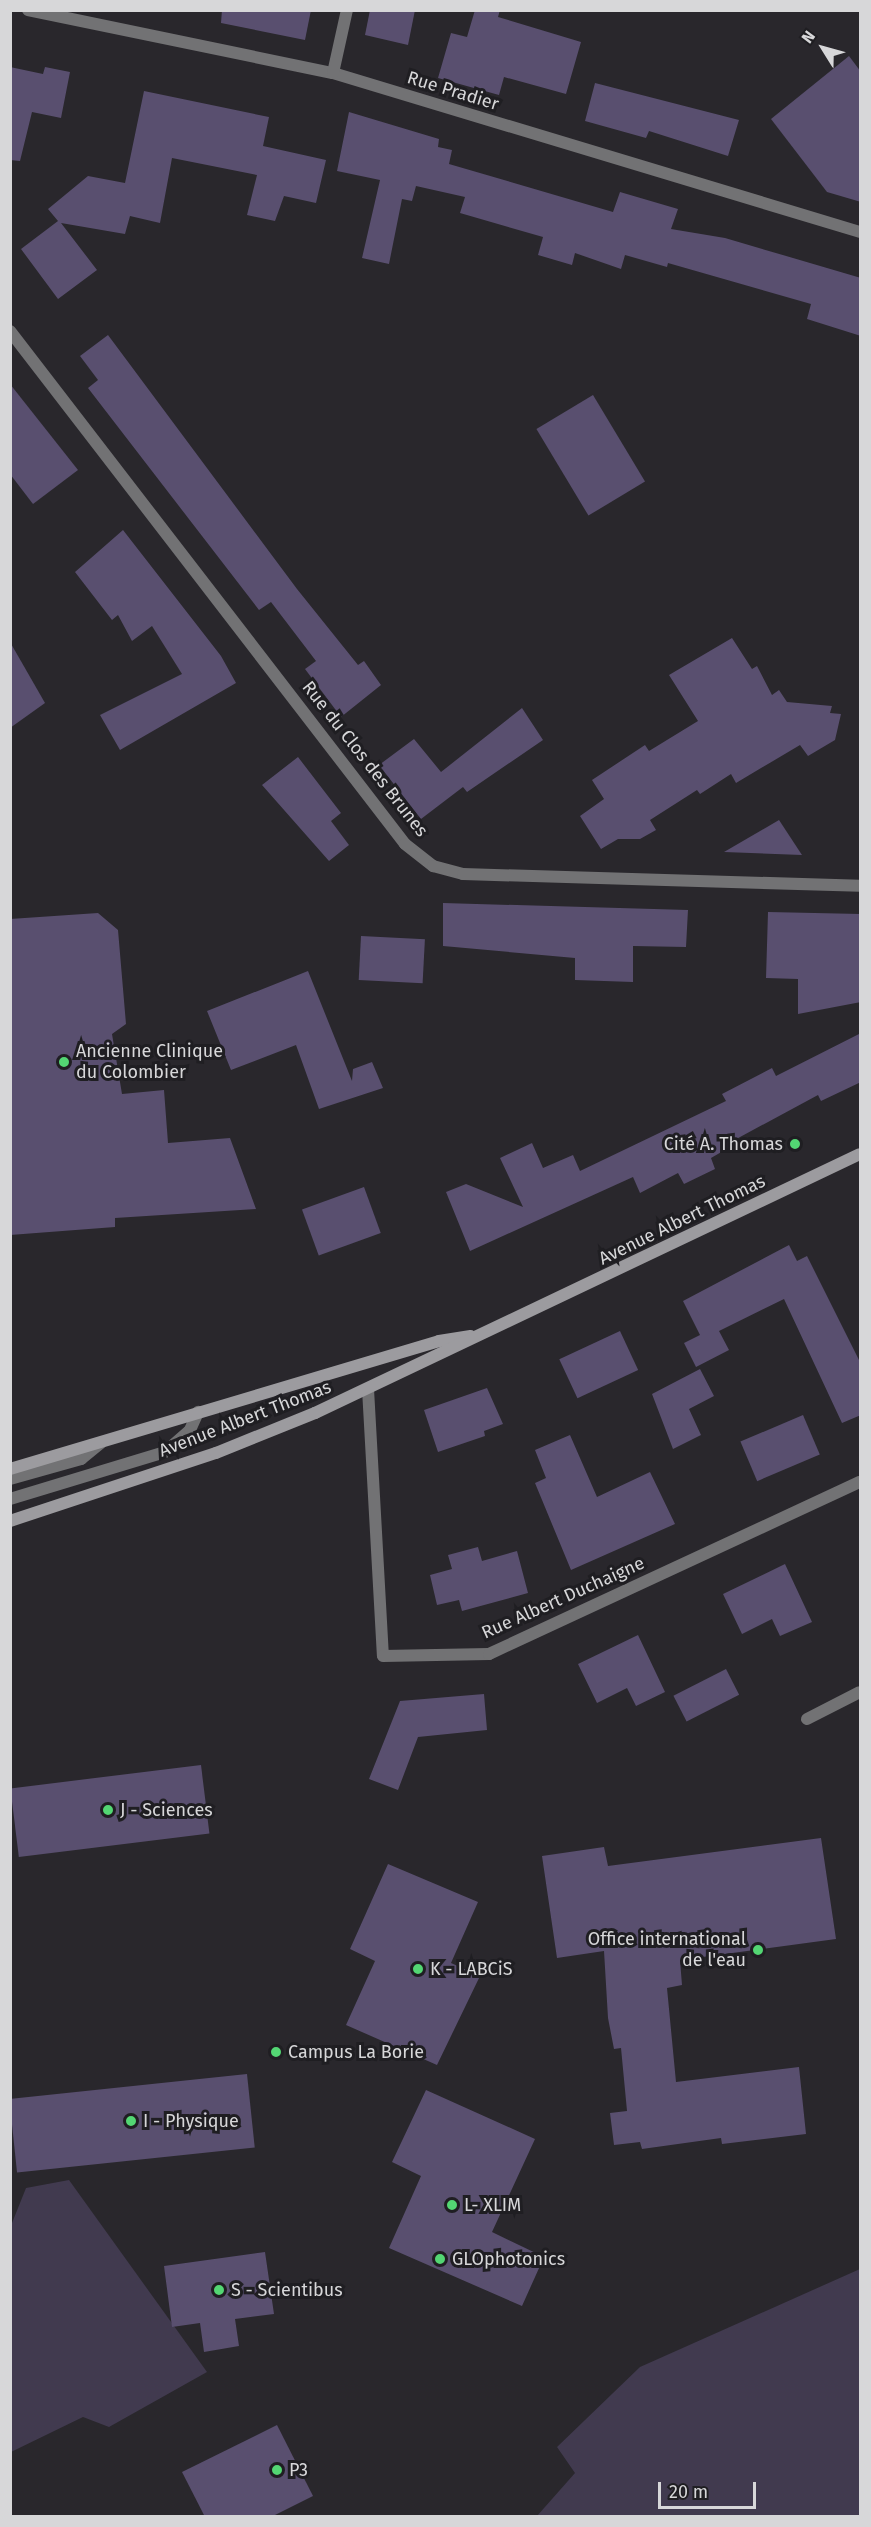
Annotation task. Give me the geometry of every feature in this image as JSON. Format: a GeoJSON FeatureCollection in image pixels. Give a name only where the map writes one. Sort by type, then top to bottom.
{"type":"FeatureCollection","features":[{"type":"Feature","properties":{"kind":"street","name":"Rue Pradier"},"geometry":{"type":"LineString","coordinates":[[28,10],[333,73],[861,231]]}},
{"type":"Feature","properties":{"kind":"street"},"geometry":{"type":"LineString","coordinates":[[333,73],[347,10]]}},
{"type":"Feature","properties":{"kind":"street","name":"Rue du Clos des Brunes"},"geometry":{"type":"LineString","coordinates":[[10,331],[405,844],[433,866],[463,874],[861,886]]}},
{"type":"Feature","properties":{"kind":"street","name":"Avenue Albert Thomas"},"geometry":{"type":"LineString","coordinates":[[10,1521],[216,1453],[368,1389],[861,1154]]}},
{"type":"Feature","properties":{"kind":"street","name":"Avenue Albert Thomas"},"geometry":{"type":"LineString","coordinates":[[10,1469],[439,1341],[487,1334]]}},
{"type":"Feature","properties":{"kind":"street","name":"Rue Albert Duchaigne"},"geometry":{"type":"LineString","coordinates":[[368,1389],[383,1656],[489,1654],[861,1482]]}},
{"type":"Feature","properties":{"kind":"street"},"geometry":{"type":"LineString","coordinates":[[10,1499],[165,1452],[190,1430],[198,1412]]}},
{"type":"Feature","properties":{"kind":"street"},"geometry":{"type":"LineString","coordinates":[[10,1479],[81,1459],[101,1443]]}},
{"type":"Feature","properties":{"kind":"street"},"geometry":{"type":"LineString","coordinates":[[807,1719],[861,1692]]}},
{"type":"Feature","properties":{"kind":"shaded area"},"geometry":{"type":"Polygon","coordinates":[[[69,2180],[207,2372],[109,2427],[83,2417],[11,2452],[10,2228],[26,2188],[69,2180]]]}},
{"type":"Feature","properties":{"kind":"shaded area"},"geometry":{"type":"Polygon","coordinates":[[[860,2269],[860,2516],[537,2516],[575,2473],[557,2447],[640,2367],[860,2269]]]}},
{"type":"Feature","properties":{"kind":"building"},"geometry":{"type":"Polygon","coordinates":[[[222,10],[311,10],[305,40],[221,23],[222,10]]]}},
{"type":"Feature","properties":{"kind":"building"},"geometry":{"type":"Polygon","coordinates":[[[370,10],[415,10],[408,45],[365,35],[370,10]]]}},
{"type":"Feature","properties":{"kind":"building"},"geometry":{"type":"Polygon","coordinates":[[[475,10],[500,10],[498,17],[581,42],[566,94],[504,77],[499,95],[438,78],[451,33],[467,37],[475,10]]]}},
{"type":"Feature","properties":{"kind":"building"},"geometry":{"type":"Polygon","coordinates":[[[849,56],[861,72],[861,202],[827,192],[771,119],[849,56]]]}},
{"type":"Feature","properties":{"kind":"building"},"geometry":{"type":"Polygon","coordinates":[[[10,67],[43,74],[45,67],[70,72],[61,118],[32,112],[20,161],[10,160],[10,67]]]}},
{"type":"Feature","properties":{"kind":"building"},"geometry":{"type":"Polygon","coordinates":[[[595,83],[739,120],[728,156],[649,131],[646,138],[585,121],[595,83]]]}},
{"type":"Feature","properties":{"kind":"building"},"geometry":{"type":"Polygon","coordinates":[[[144,91],[269,117],[263,146],[326,160],[316,203],[284,196],[275,221],[247,215],[257,175],[172,158],[160,223],[130,216],[125,234],[61,223],[97,270],[58,299],[21,249],[58,221],[48,209],[88,176],[125,183],[144,91]]]}},
{"type":"Feature","properties":{"kind":"building"},"geometry":{"type":"Polygon","coordinates":[[[349,112],[439,139],[438,147],[452,150],[449,164],[613,212],[620,192],[678,209],[671,229],[725,238],[861,278],[861,336],[807,319],[811,304],[668,263],[667,267],[625,255],[621,269],[575,253],[572,265],[538,255],[543,237],[460,213],[465,197],[416,186],[412,201],[402,199],[389,264],[362,258],[380,180],[337,171],[349,112]]]}},
{"type":"Feature","properties":{"kind":"building"},"geometry":{"type":"Polygon","coordinates":[[[108,335],[297,589],[358,665],[364,661],[381,685],[341,717],[305,669],[316,661],[271,602],[259,610],[88,388],[98,380],[80,356],[108,335]]]}},
{"type":"Feature","properties":{"kind":"building"},"geometry":{"type":"Polygon","coordinates":[[[10,384],[78,470],[33,504],[10,474],[10,384]]]}},
{"type":"Feature","properties":{"kind":"building"},"geometry":{"type":"Polygon","coordinates":[[[593,395],[645,482],[588,516],[536,429],[593,395]]]}},
{"type":"Feature","properties":{"kind":"building"},"geometry":{"type":"Polygon","coordinates":[[[123,530],[221,656],[236,683],[120,750],[100,715],[182,674],[152,626],[132,641],[118,615],[112,620],[75,572],[123,530]]]}},
{"type":"Feature","properties":{"kind":"building"},"geometry":{"type":"Polygon","coordinates":[[[732,638],[752,669],[757,666],[772,695],[779,690],[787,702],[832,706],[830,713],[841,714],[835,740],[808,756],[800,745],[736,783],[731,774],[700,794],[697,790],[650,820],[656,830],[640,839],[618,839],[601,849],[580,816],[604,799],[592,780],[645,745],[649,751],[698,721],[669,675],[732,638]]]}},
{"type":"Feature","properties":{"kind":"building"},"geometry":{"type":"Polygon","coordinates":[[[10,642],[45,703],[10,728],[10,642]]]}},
{"type":"Feature","properties":{"kind":"building"},"geometry":{"type":"Polygon","coordinates":[[[522,708],[543,740],[467,792],[463,787],[421,819],[379,765],[414,739],[441,772],[522,708]]]}},
{"type":"Feature","properties":{"kind":"building"},"geometry":{"type":"Polygon","coordinates":[[[298,757],[341,813],[331,821],[349,845],[329,861],[262,785],[298,757]]]}},
{"type":"Feature","properties":{"kind":"building"},"geometry":{"type":"Polygon","coordinates":[[[779,820],[802,855],[724,852],[779,820]]]}},
{"type":"Feature","properties":{"kind":"building"},"geometry":{"type":"Polygon","coordinates":[[[443,903],[688,910],[686,947],[633,946],[633,982],[575,980],[575,958],[443,946],[443,903]]]}},
{"type":"Feature","properties":{"kind":"building"},"geometry":{"type":"Polygon","coordinates":[[[768,912],[861,914],[861,1002],[798,1014],[798,979],[766,978],[768,912]]]}},
{"type":"Feature","properties":{"kind":"building","name":"Ancienne Clinique du Colombier"},"geometry":{"type":"Polygon","coordinates":[[[98,913],[118,930],[126,1024],[112,1034],[122,1094],[164,1090],[168,1143],[230,1138],[256,1209],[115,1218],[115,1227],[10,1235],[10,919],[98,913]]]}},
{"type":"Feature","properties":{"kind":"building"},"geometry":{"type":"Polygon","coordinates":[[[361,936],[425,939],[423,983],[359,980],[361,936]]]}},
{"type":"Feature","properties":{"kind":"building"},"geometry":{"type":"Polygon","coordinates":[[[308,971],[352,1081],[353,1069],[372,1062],[383,1088],[319,1109],[296,1045],[231,1070],[207,1011],[308,971]]]}},
{"type":"Feature","properties":{"kind":"building"},"geometry":{"type":"Polygon","coordinates":[[[861,1033],[861,1082],[821,1101],[818,1095],[729,1143],[730,1147],[711,1158],[715,1169],[684,1184],[678,1173],[640,1193],[633,1177],[470,1251],[446,1192],[466,1184],[523,1207],[500,1158],[532,1143],[543,1168],[573,1155],[580,1171],[726,1101],[722,1094],[772,1068],[776,1076],[861,1033]]]}},
{"type":"Feature","properties":{"kind":"building"},"geometry":{"type":"Polygon","coordinates":[[[364,1187],[381,1233],[319,1256],[302,1210],[364,1187]]]}},
{"type":"Feature","properties":{"kind":"building"},"geometry":{"type":"Polygon","coordinates":[[[789,1245],[797,1261],[807,1256],[861,1364],[861,1415],[842,1423],[784,1299],[719,1331],[729,1350],[696,1367],[684,1343],[700,1335],[683,1301],[789,1245]]]}},
{"type":"Feature","properties":{"kind":"building"},"geometry":{"type":"Polygon","coordinates":[[[620,1331],[638,1370],[577,1398],[559,1359],[620,1331]]]}},
{"type":"Feature","properties":{"kind":"building"},"geometry":{"type":"Polygon","coordinates":[[[700,1369],[714,1396],[689,1409],[701,1435],[673,1449],[652,1394],[700,1369]]]}},
{"type":"Feature","properties":{"kind":"building"},"geometry":{"type":"Polygon","coordinates":[[[487,1388],[503,1424],[484,1431],[485,1436],[438,1452],[424,1410],[487,1388]]]}},
{"type":"Feature","properties":{"kind":"building"},"geometry":{"type":"Polygon","coordinates":[[[803,1415],[820,1455],[757,1481],[740,1442],[803,1415]]]}},
{"type":"Feature","properties":{"kind":"building"},"geometry":{"type":"Polygon","coordinates":[[[570,1435],[597,1497],[650,1472],[675,1524],[571,1570],[535,1483],[546,1478],[535,1450],[570,1435]]]}},
{"type":"Feature","properties":{"kind":"building"},"geometry":{"type":"Polygon","coordinates":[[[478,1547],[482,1561],[517,1551],[528,1593],[462,1611],[459,1600],[437,1605],[430,1575],[452,1569],[448,1555],[478,1547]]]}},
{"type":"Feature","properties":{"kind":"building"},"geometry":{"type":"Polygon","coordinates":[[[785,1564],[812,1622],[780,1636],[772,1619],[742,1634],[723,1594],[785,1564]]]}},
{"type":"Feature","properties":{"kind":"building"},"geometry":{"type":"Polygon","coordinates":[[[638,1635],[665,1692],[636,1706],[627,1688],[597,1703],[578,1664],[638,1635]]]}},
{"type":"Feature","properties":{"kind":"building"},"geometry":{"type":"Polygon","coordinates":[[[726,1669],[739,1695],[687,1722],[673,1696],[726,1669]]]}},
{"type":"Feature","properties":{"kind":"building"},"geometry":{"type":"Polygon","coordinates":[[[484,1694],[487,1730],[418,1737],[398,1790],[369,1779],[400,1701],[484,1694]]]}},
{"type":"Feature","properties":{"kind":"building","name":"J - Sciences"},"geometry":{"type":"Polygon","coordinates":[[[201,1765],[209,1833],[19,1857],[10,1788],[201,1765]]]}},
{"type":"Feature","properties":{"kind":"building"},"geometry":{"type":"Polygon","coordinates":[[[821,1838],[836,1939],[680,1960],[682,1985],[667,1988],[676,2082],[799,2067],[806,2134],[722,2144],[721,2138],[642,2149],[640,2142],[614,2145],[610,2113],[627,2111],[621,2048],[614,2049],[608,2018],[604,1951],[557,1958],[542,1856],[604,1847],[608,1866],[821,1838]]]}},
{"type":"Feature","properties":{"kind":"building","name":"K - LABCiS"},"geometry":{"type":"Polygon","coordinates":[[[388,1864],[478,1902],[451,1963],[480,1976],[437,2065],[346,2025],[375,1961],[350,1949],[388,1864]]]}},
{"type":"Feature","properties":{"kind":"building","name":"I - Physique"},"geometry":{"type":"Polygon","coordinates":[[[247,2074],[255,2148],[17,2173],[10,2099],[247,2074]]]}},
{"type":"Feature","properties":{"kind":"building","name":"L- XLIM"},"geometry":{"type":"Polygon","coordinates":[[[426,2090],[535,2139],[492,2232],[544,2257],[522,2306],[389,2248],[421,2176],[392,2162],[426,2090]]]}},
{"type":"Feature","properties":{"kind":"building","name":"S - Scientibus"},"geometry":{"type":"Polygon","coordinates":[[[265,2252],[274,2314],[235,2319],[239,2346],[204,2352],[200,2323],[172,2327],[164,2266],[265,2252]]]}},
{"type":"Feature","properties":{"kind":"building","name":"P3"},"geometry":{"type":"Polygon","coordinates":[[[277,2425],[313,2496],[271,2517],[205,2517],[182,2472],[277,2425]]]}},
{"type":"Feature","properties":{"kind":"place","name":"Ancienne Clinique du Colombier"},"geometry":{"type":"Point","coordinates":[64,1062]}},
{"type":"Feature","properties":{"kind":"place","name":"Cité A. Thomas"},"geometry":{"type":"Point","coordinates":[795,1144]}},
{"type":"Feature","properties":{"kind":"place","name":"J - Sciences"},"geometry":{"type":"Point","coordinates":[108,1810]}},
{"type":"Feature","properties":{"kind":"place","name":"Office international de l'eau"},"geometry":{"type":"Point","coordinates":[758,1950]}},
{"type":"Feature","properties":{"kind":"place","name":"K - LABCiS"},"geometry":{"type":"Point","coordinates":[418,1969]}},
{"type":"Feature","properties":{"kind":"place","name":"Campus La Borie"},"geometry":{"type":"Point","coordinates":[276,2052]}},
{"type":"Feature","properties":{"kind":"place","name":"I - Physique"},"geometry":{"type":"Point","coordinates":[131,2121]}},
{"type":"Feature","properties":{"kind":"place","name":"L- XLIM"},"geometry":{"type":"Point","coordinates":[452,2205]}},
{"type":"Feature","properties":{"kind":"place","name":"GLOphotonics"},"geometry":{"type":"Point","coordinates":[440,2259]}},
{"type":"Feature","properties":{"kind":"place","name":"S - Scientibus"},"geometry":{"type":"Point","coordinates":[219,2290]}},
{"type":"Feature","properties":{"kind":"place","name":"P3"},"geometry":{"type":"Point","coordinates":[277,2470]}}]}
